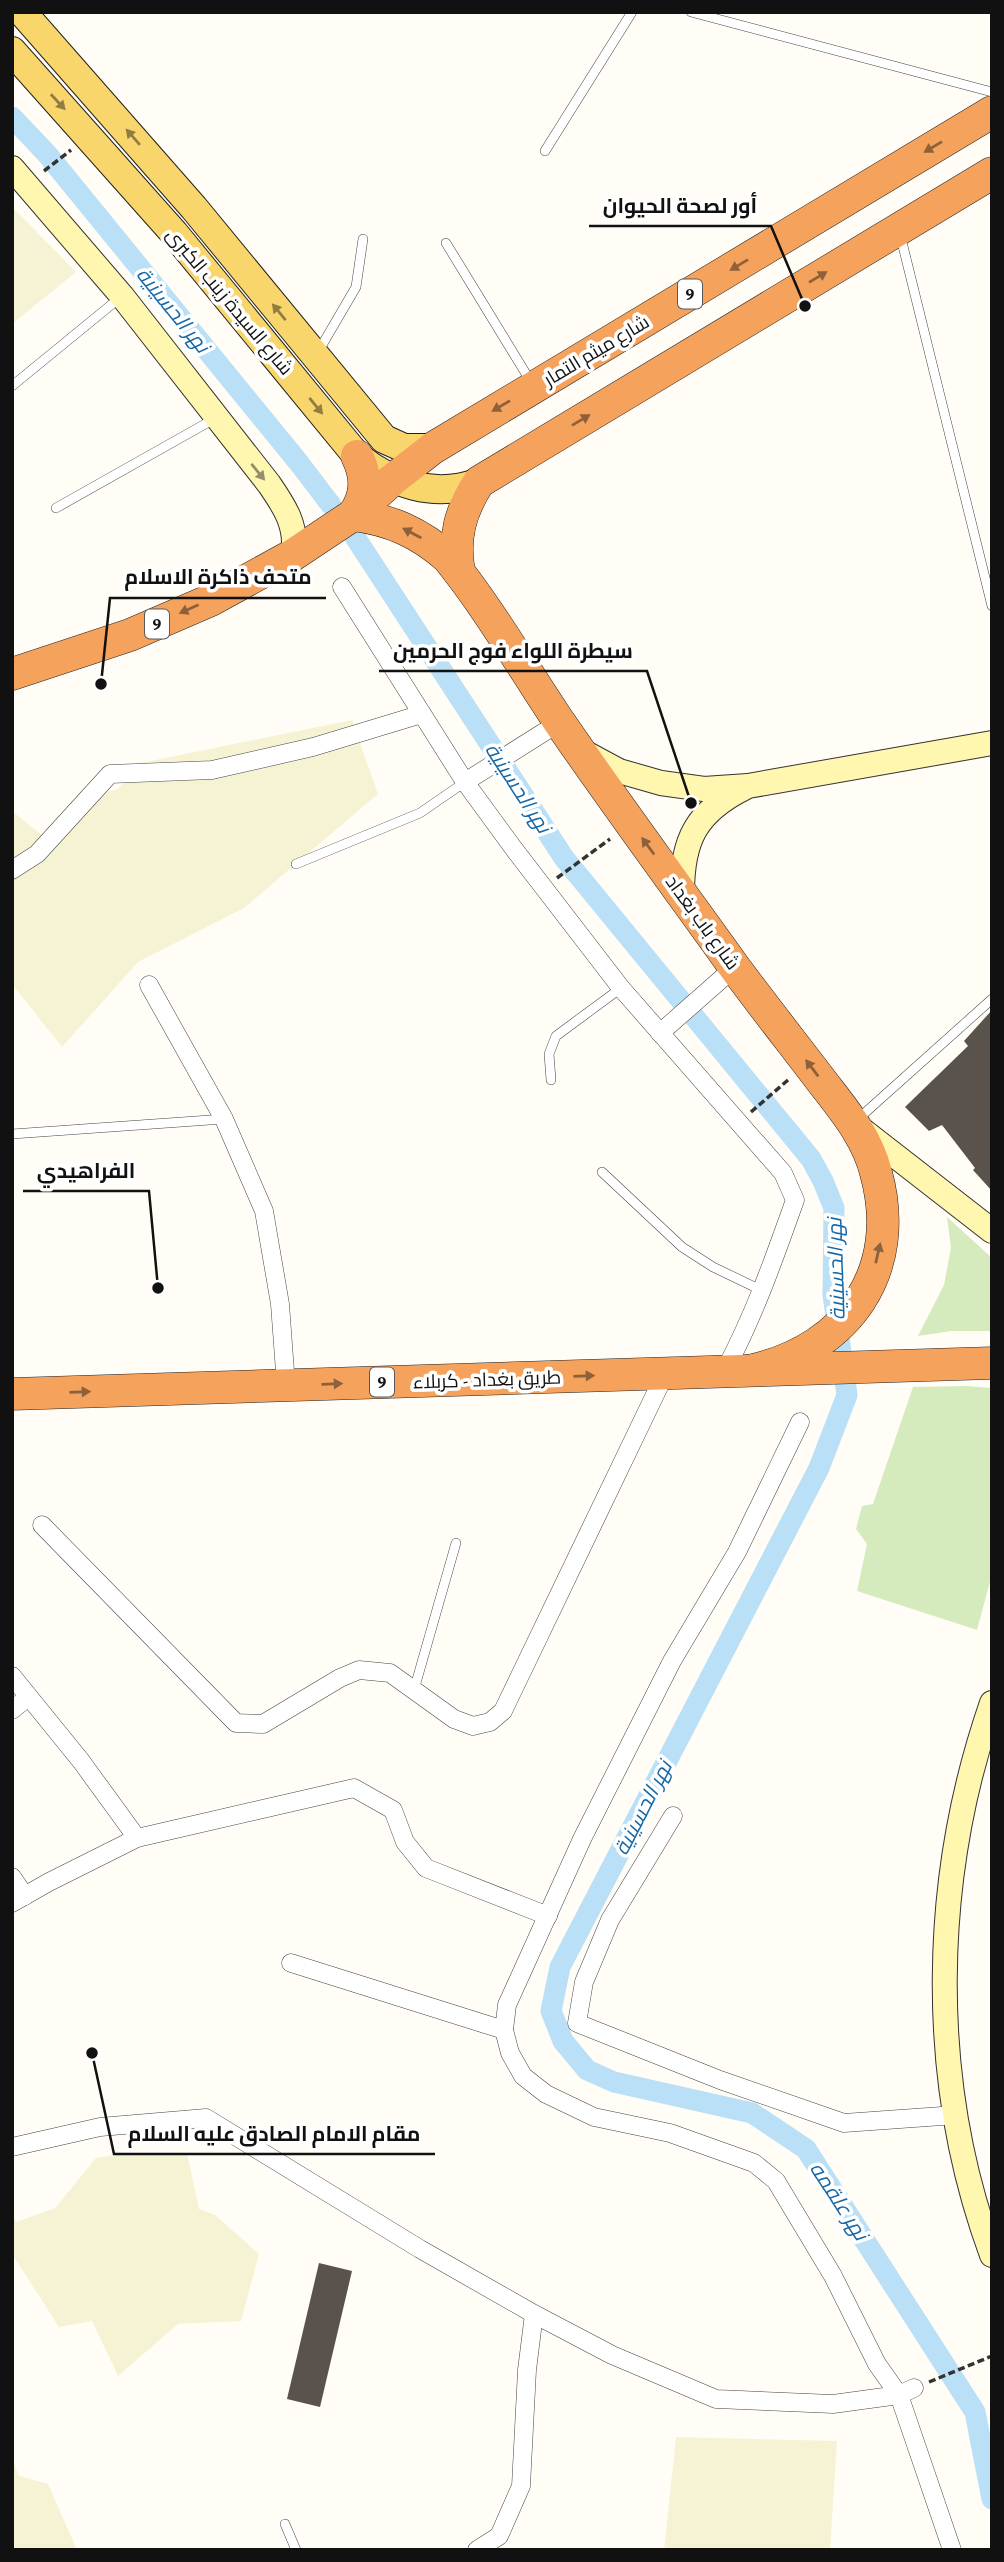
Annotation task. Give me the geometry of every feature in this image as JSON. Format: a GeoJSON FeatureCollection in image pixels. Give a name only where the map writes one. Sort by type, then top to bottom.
{"type":"FeatureCollection","features":[{"type":"Feature","properties":{"kind":"highway","name":"شارع ميثم التمار"},"geometry":{"type":"LineString","coordinates":[[354,515],[392,480],[433,448],[992,112]]}},
{"type":"Feature","properties":{"kind":"highway"},"geometry":{"type":"LineString","coordinates":[[478,482],[992,173]]}},
{"type":"Feature","properties":{"kind":"highway"},"geometry":{"type":"LineString","coordinates":[[354,515],[362,499],[365,481],[357,456]]}},
{"type":"Feature","properties":{"kind":"highway","name":"9"},"geometry":{"type":"LineString","coordinates":[[459,572],[455,552],[456,533],[467,499],[478,482]]}},
{"type":"Feature","properties":{"kind":"highway","name":"9"},"geometry":{"type":"LineString","coordinates":[[12,674],[130,635],[211,600],[293,555],[354,515]]}},
{"type":"Feature","properties":{"kind":"highway","name":"شارع باب بغداد"},"geometry":{"type":"LineString","coordinates":[[354,515],[388,522],[421,536],[448,558],[459,572],[548,730],[580,750],[735,967],[853,1123]]}},
{"type":"Feature","properties":{"kind":"highway","name":"9"},"geometry":{"type":"LineString","coordinates":[[760,1368],[824,1340],[851,1315],[872,1275],[878,1259],[883,1224],[882,1207],[871,1156],[853,1123]]}},
{"type":"Feature","properties":{"kind":"highway","name":"طريق بغداد - كربلاء"},"geometry":{"type":"LineString","coordinates":[[12,1394],[665,1374],[760,1368],[992,1363]]}},
{"type":"Feature","properties":{"kind":"main road","name":"شارع السيدة زينب الكبرى"},"geometry":{"type":"LineString","coordinates":[[22,12],[194,208],[380,435],[394,445],[404,448],[433,448]]}},
{"type":"Feature","properties":{"kind":"main road","name":"شارع السيدة زينب الكبرى"},"geometry":{"type":"LineString","coordinates":[[12,51],[174,233],[357,456],[392,480],[437,489],[466,487],[478,482]]}},
{"type":"Feature","properties":{"kind":"main road"},"geometry":{"type":"LineString","coordinates":[[12,168],[122,296],[282,504],[294,528],[293,555]]}},
{"type":"Feature","properties":{"kind":"main road"},"geometry":{"type":"LineString","coordinates":[[357,456],[367,460],[378,456],[383,446],[380,435]]}},
{"type":"Feature","properties":{"kind":"main road"},"geometry":{"type":"LineString","coordinates":[[580,750],[619,771],[661,783],[704,789],[748,786],[992,743]]}},
{"type":"Feature","properties":{"kind":"main road"},"geometry":{"type":"LineString","coordinates":[[682,893],[682,866],[689,839],[704,816],[724,798],[748,786]]}},
{"type":"Feature","properties":{"kind":"main road","name":"شارع باب بغداد"},"geometry":{"type":"LineString","coordinates":[[853,1123],[992,1231]]}},
{"type":"Feature","properties":{"kind":"main road"},"geometry":{"type":"LineString","coordinates":[[992,1703],[964,1798],[952,1861],[944,1988],[956,2115],[972,2194],[992,2255]]}},
{"type":"Feature","properties":{"kind":"street"},"geometry":{"type":"LineString","coordinates":[[342,587],[465,782],[621,988],[783,1173],[795,1200],[747,1329],[760,1368]]}},
{"type":"Feature","properties":{"kind":"street"},"geometry":{"type":"LineString","coordinates":[[12,870],[37,854],[110,774],[212,770],[313,747],[422,714]]}},
{"type":"Feature","properties":{"kind":"street"},"geometry":{"type":"LineString","coordinates":[[465,782],[548,730]]}},
{"type":"Feature","properties":{"kind":"street"},"geometry":{"type":"LineString","coordinates":[[660,1033],[735,967]]}},
{"type":"Feature","properties":{"kind":"street"},"geometry":{"type":"LineString","coordinates":[[149,985],[224,1119],[264,1211],[280,1304],[286,1385]]}},
{"type":"Feature","properties":{"kind":"street"},"geometry":{"type":"LineString","coordinates":[[42,1525],[236,1723],[263,1724],[340,1678],[359,1670],[390,1673],[454,1719],[473,1726],[490,1722],[503,1711],[665,1374]]}},
{"type":"Feature","properties":{"kind":"street"},"geometry":{"type":"LineString","coordinates":[[800,1422],[737,1552],[672,1661],[582,1839],[507,2005],[504,2030],[510,2053],[523,2076],[546,2094],[594,2117],[670,2133],[754,2163],[776,2181],[833,2276],[877,2364],[906,2392],[952,2550]]}},
{"type":"Feature","properties":{"kind":"street"},"geometry":{"type":"LineString","coordinates":[[12,1676],[81,1761],[137,1838]]}},
{"type":"Feature","properties":{"kind":"street"},"geometry":{"type":"LineString","coordinates":[[12,1710],[28,1697]]}},
{"type":"Feature","properties":{"kind":"street"},"geometry":{"type":"LineString","coordinates":[[12,1877],[19,1900],[137,1838],[354,1788],[393,1810],[405,1842],[426,1868],[548,1916]]}},
{"type":"Feature","properties":{"kind":"street"},"geometry":{"type":"LineString","coordinates":[[673,1816],[610,1920],[584,1982],[576,2023],[720,2080],[844,2123],[956,2115]]}},
{"type":"Feature","properties":{"kind":"street"},"geometry":{"type":"LineString","coordinates":[[291,1963],[504,2030]]}},
{"type":"Feature","properties":{"kind":"street"},"geometry":{"type":"LineString","coordinates":[[12,2147],[100,2127],[206,2118],[420,2249],[534,2314],[612,2355],[716,2399],[833,2403],[906,2392]]}},
{"type":"Feature","properties":{"kind":"street"},"geometry":{"type":"LineString","coordinates":[[477,2550],[499,2536],[521,2486],[527,2370],[534,2314]]}},
{"type":"Feature","properties":{"kind":"lane"},"geometry":{"type":"LineString","coordinates":[[545,150],[632,12]]}},
{"type":"Feature","properties":{"kind":"lane"},"geometry":{"type":"LineString","coordinates":[[691,12],[992,92]]}},
{"type":"Feature","properties":{"kind":"lane"},"geometry":{"type":"LineString","coordinates":[[898,228],[992,606]]}},
{"type":"Feature","properties":{"kind":"lane"},"geometry":{"type":"LineString","coordinates":[[316,356],[356,287],[363,239]]}},
{"type":"Feature","properties":{"kind":"lane"},"geometry":{"type":"LineString","coordinates":[[446,243],[534,387]]}},
{"type":"Feature","properties":{"kind":"lane"},"geometry":{"type":"LineString","coordinates":[[12,387],[122,296]]}},
{"type":"Feature","properties":{"kind":"lane"},"geometry":{"type":"LineString","coordinates":[[56,509],[216,418]]}},
{"type":"Feature","properties":{"kind":"lane"},"geometry":{"type":"LineString","coordinates":[[296,864],[420,813],[465,782]]}},
{"type":"Feature","properties":{"kind":"lane"},"geometry":{"type":"LineString","coordinates":[[551,1080],[549,1054],[556,1036],[621,988]]}},
{"type":"Feature","properties":{"kind":"lane"},"geometry":{"type":"LineString","coordinates":[[853,1123],[992,999]]}},
{"type":"Feature","properties":{"kind":"lane"},"geometry":{"type":"LineString","coordinates":[[12,1134],[224,1119]]}},
{"type":"Feature","properties":{"kind":"lane"},"geometry":{"type":"LineString","coordinates":[[602,1172],[682,1247],[713,1267],[763,1291]]}},
{"type":"Feature","properties":{"kind":"lane"},"geometry":{"type":"LineString","coordinates":[[414,1690],[456,1543]]}},
{"type":"Feature","properties":{"kind":"lane"},"geometry":{"type":"LineString","coordinates":[[285,2524],[296,2550]]}},
{"type":"Feature","properties":{"kind":"path"},"geometry":{"type":"LineString","coordinates":[[45,170],[71,150]]}},
{"type":"Feature","properties":{"kind":"path"},"geometry":{"type":"LineString","coordinates":[[560,876],[601,845]]}},
{"type":"Feature","properties":{"kind":"path"},"geometry":{"type":"LineString","coordinates":[[753,1110],[786,1081]]}},
{"type":"Feature","properties":{"kind":"path"},"geometry":{"type":"LineString","coordinates":[[906,2392],[992,2356]]}},
{"type":"Feature","properties":{"kind":"shaded area"},"geometry":{"type":"Polygon","coordinates":[[[12,207],[76,272],[12,324],[12,207]]]}},
{"type":"Feature","properties":{"kind":"shaded area"},"geometry":{"type":"Polygon","coordinates":[[[352,720],[378,794],[244,908],[138,962],[62,1047],[12,984],[12,811],[48,840],[81,800],[118,789],[136,764],[352,720]]]}},
{"type":"Feature","properties":{"kind":"shaded area"},"geometry":{"type":"Polygon","coordinates":[[[187,2153],[199,2209],[215,2215],[259,2254],[241,2321],[178,2324],[118,2376],[92,2321],[59,2327],[12,2254],[12,2217],[16,2222],[55,2208],[96,2158],[123,2154],[187,2153]]]}},
{"type":"Feature","properties":{"kind":"shaded area"},"geometry":{"type":"Polygon","coordinates":[[[676,2437],[837,2441],[830,2550],[664,2550],[676,2437]]]}},
{"type":"Feature","properties":{"kind":"shaded area"},"geometry":{"type":"Polygon","coordinates":[[[12,2458],[19,2476],[48,2484],[77,2550],[12,2550],[12,2458]]]}},
{"type":"Feature","properties":{"kind":"green space"},"geometry":{"type":"Polygon","coordinates":[[[947,1217],[992,1258],[992,1331],[951,1331],[918,1336],[944,1285],[951,1248],[947,1217]]]}},
{"type":"Feature","properties":{"kind":"green space"},"geometry":{"type":"Polygon","coordinates":[[[913,1387],[992,1388],[992,1574],[977,1630],[857,1591],[867,1544],[856,1529],[862,1506],[873,1504],[913,1387]]]}},
{"type":"Feature","properties":{"kind":"building"},"geometry":{"type":"Polygon","coordinates":[[[992,1010],[992,1191],[973,1170],[975,1168],[942,1125],[929,1131],[905,1107],[968,1046],[964,1041],[992,1010]]]}},
{"type":"Feature","properties":{"kind":"building"},"geometry":{"type":"Polygon","coordinates":[[[319,2263],[352,2271],[320,2407],[287,2399],[319,2263]]]}},
{"type":"Feature","properties":{"kind":"waterway","name":"نهر الحسينية"},"geometry":{"type":"LineString","coordinates":[[12,117],[47,154],[331,505]]}},
{"type":"Feature","properties":{"kind":"waterway","name":"نهر الحسينية"},"geometry":{"type":"LineString","coordinates":[[355,537],[564,858],[811,1159],[834,1208],[833,1295],[847,1395],[819,1468],[560,1967],[551,2011],[563,2041],[587,2070],[614,2082],[752,2113],[806,2149],[975,2412],[992,2499]]}},
{"type":"Feature","properties":{"kind":"place","name":"أور لصحة الحيوان"},"geometry":{"type":"Point","coordinates":[805,306]}},
{"type":"Feature","properties":{"kind":"place","name":"متحف ذاكرة الاسلام"},"geometry":{"type":"Point","coordinates":[101,684]}},
{"type":"Feature","properties":{"kind":"place","name":"سيطرة اللواء فوج الحرمين"},"geometry":{"type":"Point","coordinates":[691,803]}},
{"type":"Feature","properties":{"kind":"place","name":"الفراهيدي"},"geometry":{"type":"Point","coordinates":[158,1288]}},
{"type":"Feature","properties":{"kind":"place","name":"مقام الامام الصادق عليه السلام"},"geometry":{"type":"Point","coordinates":[92,2053]}},
{"type":"Feature","properties":{"kind":"water label","name":"نهر علقمه"},"geometry":{"type":"Point","coordinates":[839,2201]}}]}
